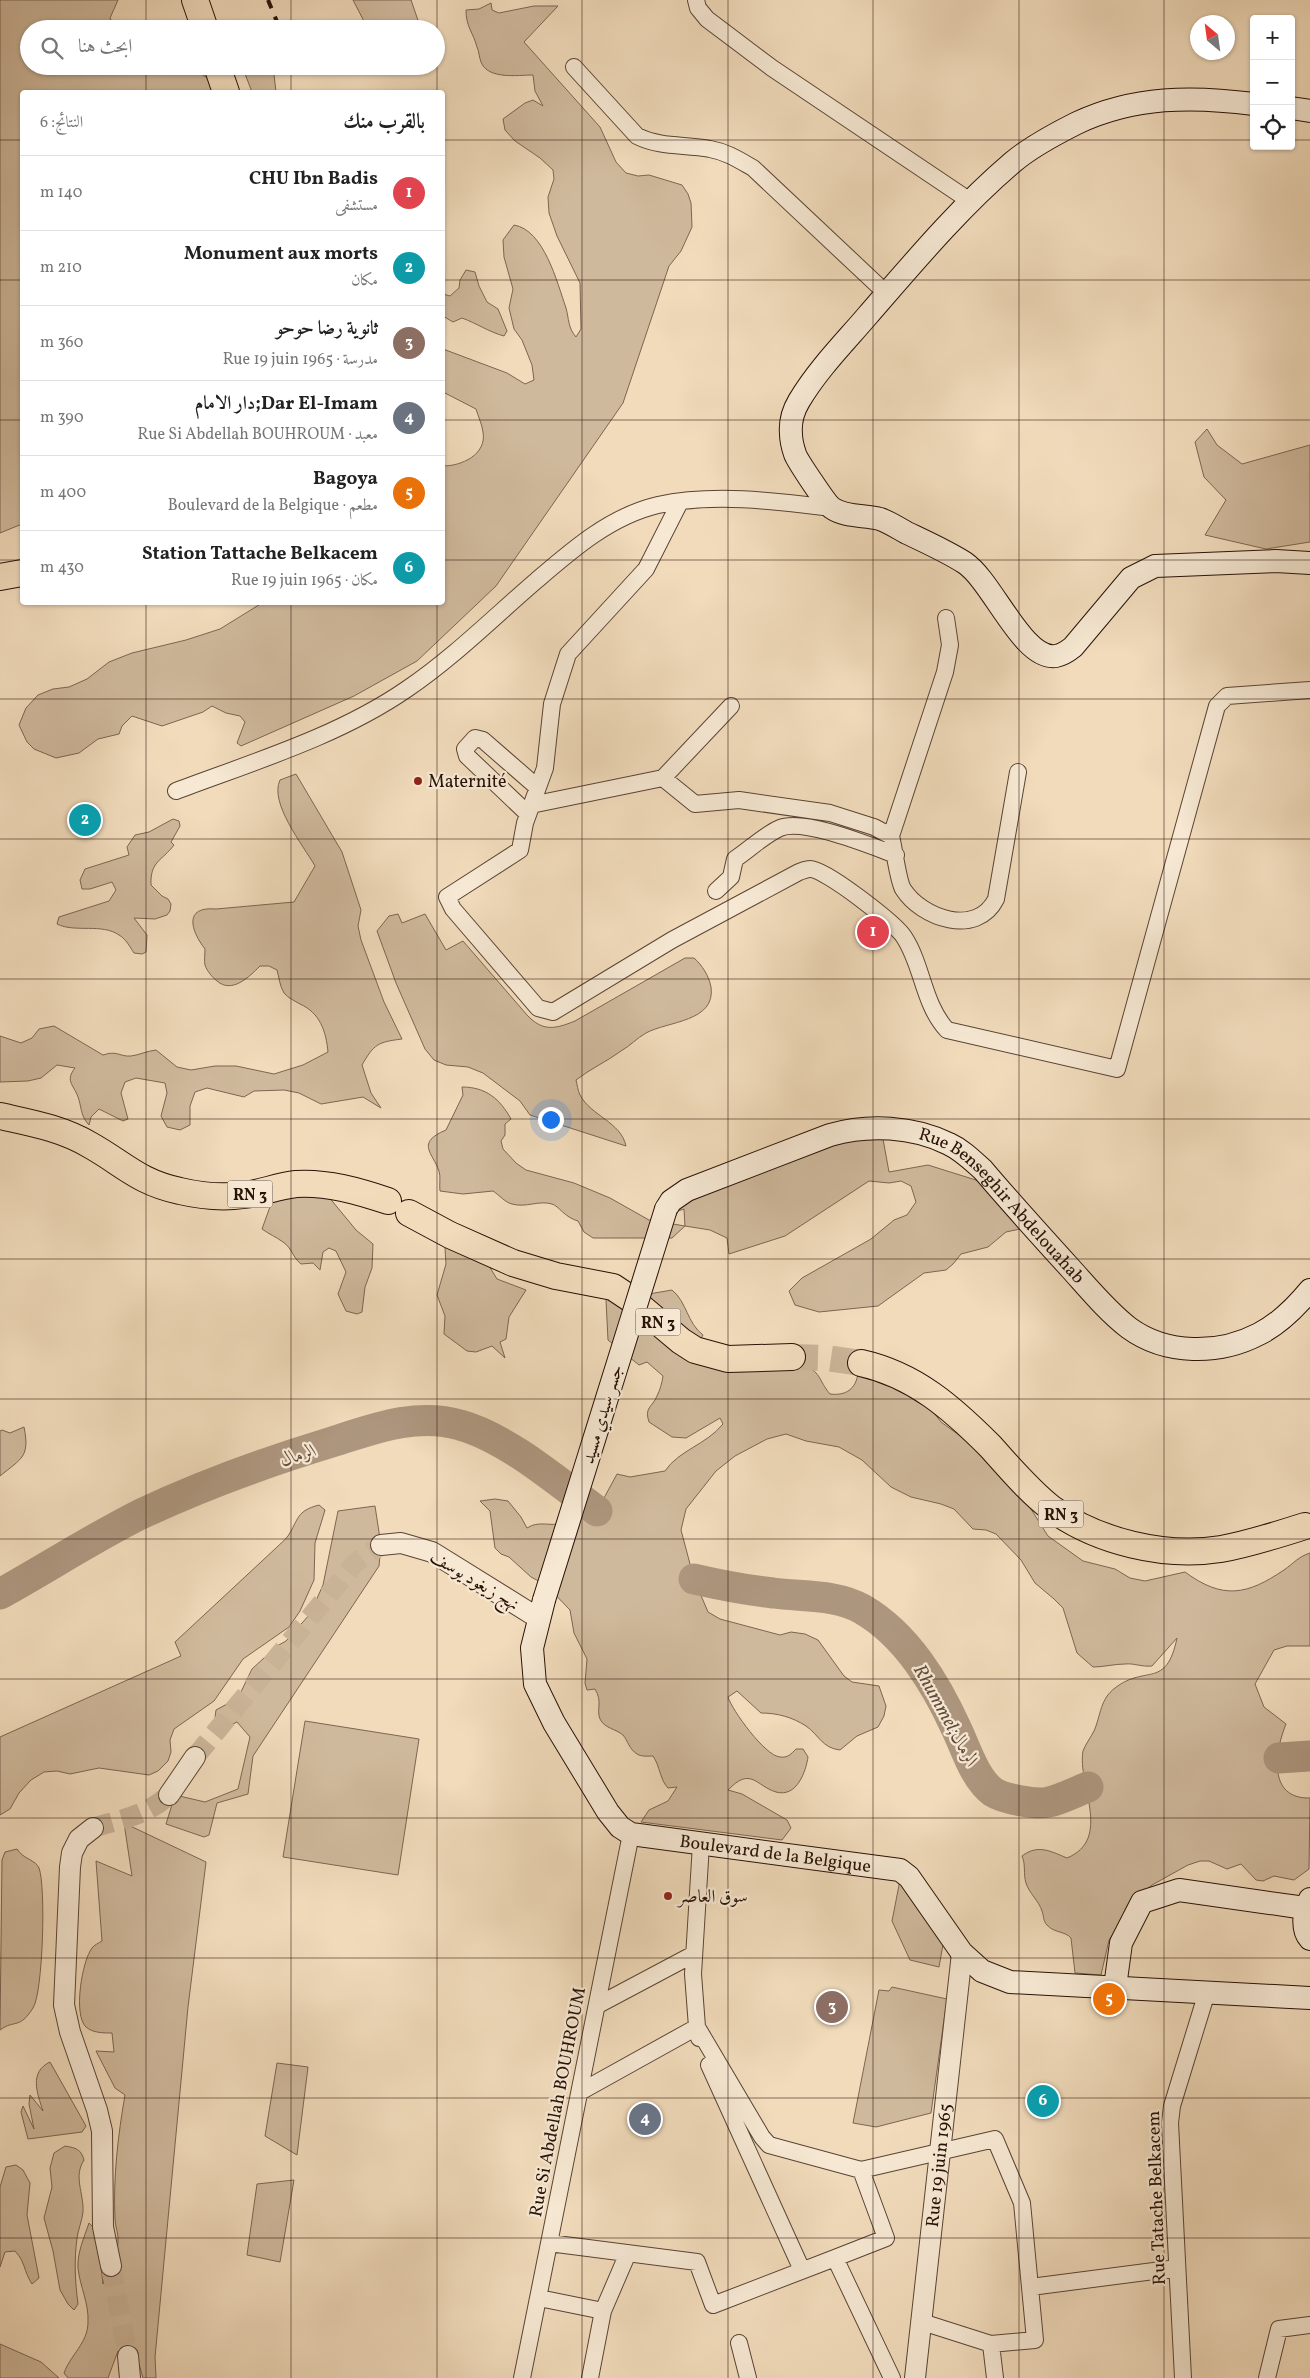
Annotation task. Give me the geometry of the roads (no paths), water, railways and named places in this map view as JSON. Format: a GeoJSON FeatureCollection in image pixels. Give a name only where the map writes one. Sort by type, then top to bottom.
{"type":"FeatureCollection","features":[{"type":"Feature","properties":{"kind":"main road"},"geometry":{"type":"LineString","coordinates":[[194,0],[202,20]]}},
{"type":"Feature","properties":{"kind":"main road"},"geometry":{"type":"LineString","coordinates":[[1250,103],[1219,99],[1179,98],[1148,101],[1114,109],[1079,122],[1044,140],[1015,161],[970,201],[820,371],[798,402],[791,420],[791,435],[796,456],[831,508],[852,515],[881,520],[954,556],[970,567],[985,583],[1024,641],[1034,650],[1054,657],[1063,654],[1073,647],[1131,578],[1155,566],[1276,562],[1310,563]]}},
{"type":"Feature","properties":{"kind":"main road"},"geometry":{"type":"LineString","coordinates":[[1295,108],[1310,110]]}},
{"type":"Feature","properties":{"kind":"main road"},"geometry":{"type":"LineString","coordinates":[[0,577],[20,573]]}},
{"type":"Feature","properties":{"kind":"main road","name":"RN 3"},"geometry":{"type":"LineString","coordinates":[[0,1116],[54,1128],[90,1145],[145,1180],[198,1195],[244,1195],[294,1184],[344,1188],[399,1207],[450,1235],[505,1260],[556,1276],[613,1287],[622,1292],[681,1341],[695,1350],[728,1359],[792,1357]]}},
{"type":"Feature","properties":{"kind":"main road","name":"Rue Benseghir Abdelouahab"},"geometry":{"type":"LineString","coordinates":[[666,1209],[671,1201],[687,1190],[830,1135],[871,1129],[912,1131],[932,1136],[950,1144],[983,1170],[1084,1283],[1118,1318],[1145,1337],[1169,1346],[1187,1349],[1223,1347],[1259,1334],[1272,1326],[1299,1303],[1310,1290]]}},
{"type":"Feature","properties":{"kind":"main road","name":"جسر سيدي مسيد"},"geometry":{"type":"LineString","coordinates":[[541,1609],[666,1209]]}},
{"type":"Feature","properties":{"kind":"main road","name":"RN 3"},"geometry":{"type":"LineString","coordinates":[[862,1363],[895,1373],[936,1397],[964,1420],[1050,1506],[1081,1526],[1108,1537],[1160,1549],[1200,1551],[1239,1546],[1305,1526]]}},
{"type":"Feature","properties":{"kind":"main road"},"geometry":{"type":"LineString","coordinates":[[541,1609],[531,1658],[535,1684],[542,1701],[608,1812],[620,1827],[631,1834]]}},
{"type":"Feature","properties":{"kind":"main road","name":"Boulevard de la Belgique"},"geometry":{"type":"LineString","coordinates":[[631,1834],[900,1870],[909,1877],[962,1953],[982,1971],[1010,1982],[1310,1998]]}},
{"type":"Feature","properties":{"kind":"main road"},"geometry":{"type":"LineString","coordinates":[[1112,1987],[1121,1943],[1142,1902],[1178,1890],[1308,1904],[1306,1934],[1310,1939]]}},
{"type":"Feature","properties":{"kind":"street"},"geometry":{"type":"LineString","coordinates":[[696,0],[698,8],[707,19],[772,68],[970,201]]}},
{"type":"Feature","properties":{"kind":"street"},"geometry":{"type":"LineString","coordinates":[[574,67],[637,136],[649,142],[679,147],[708,148],[731,154],[753,168],[887,294]]}},
{"type":"Feature","properties":{"kind":"street"},"geometry":{"type":"LineString","coordinates":[[176,791],[290,749],[390,700],[421,679],[567,555],[613,522],[638,511],[680,502],[750,500],[831,508]]}},
{"type":"Feature","properties":{"kind":"street"},"geometry":{"type":"LineString","coordinates":[[680,502],[646,569],[568,654],[552,704],[545,768],[536,787],[520,850],[446,897],[453,909],[538,1008],[553,1012],[672,940],[799,872],[810,869],[824,874],[895,925],[905,939],[937,1019],[947,1030],[1117,1070],[1217,706],[1228,696],[1310,690]]}},
{"type":"Feature","properties":{"kind":"street"},"geometry":{"type":"LineString","coordinates":[[946,618],[950,645],[945,672],[891,836],[902,887],[915,903],[938,916],[958,921],[979,918],[990,910],[996,898],[1018,772]]}},
{"type":"Feature","properties":{"kind":"street"},"geometry":{"type":"LineString","coordinates":[[530,809],[663,778],[731,706]]}},
{"type":"Feature","properties":{"kind":"street"},"geometry":{"type":"LineString","coordinates":[[530,809],[467,756],[465,749],[475,738],[484,740],[536,787]]}},
{"type":"Feature","properties":{"kind":"street"},"geometry":{"type":"LineString","coordinates":[[663,778],[695,804],[739,800],[830,813],[874,826],[891,836]]}},
{"type":"Feature","properties":{"kind":"street"},"geometry":{"type":"LineString","coordinates":[[716,891],[731,877],[735,859],[781,828],[801,826],[851,839],[896,855]]}},
{"type":"Feature","properties":{"kind":"street","name":"نهج زيغود يوسف"},"geometry":{"type":"LineString","coordinates":[[381,1545],[401,1543],[432,1552],[541,1609]]}},
{"type":"Feature","properties":{"kind":"street"},"geometry":{"type":"LineString","coordinates":[[168,1795],[195,1757]]}},
{"type":"Feature","properties":{"kind":"street"},"geometry":{"type":"LineString","coordinates":[[93,1828],[79,1839],[72,1853],[64,1994],[70,2032],[98,2110],[102,2131],[102,2214],[111,2266]]}},
{"type":"Feature","properties":{"kind":"street","name":"Rue Si Abdellah BOUHROUM"},"geometry":{"type":"LineString","coordinates":[[522,2378],[631,1834]]}},
{"type":"Feature","properties":{"kind":"street"},"geometry":{"type":"LineString","coordinates":[[701,1844],[694,1984],[697,2027],[702,2050],[802,2270]]}},
{"type":"Feature","properties":{"kind":"street","name":"Rue 19 juin 1965"},"geometry":{"type":"LineString","coordinates":[[916,2378],[962,1953]]}},
{"type":"Feature","properties":{"kind":"street"},"geometry":{"type":"LineString","coordinates":[[598,2006],[694,1954]]}},
{"type":"Feature","properties":{"kind":"street","name":"Rue Tatache Belkacem"},"geometry":{"type":"LineString","coordinates":[[1183,2378],[1170,2123],[1172,2106],[1207,1992]]}},
{"type":"Feature","properties":{"kind":"street"},"geometry":{"type":"LineString","coordinates":[[580,2092],[697,2027]]}},
{"type":"Feature","properties":{"kind":"street"},"geometry":{"type":"LineString","coordinates":[[697,2027],[762,2138],[769,2145],[861,2170],[995,2139],[1022,2204],[1035,2340],[991,2344],[922,2322]]}},
{"type":"Feature","properties":{"kind":"street"},"geometry":{"type":"LineString","coordinates":[[549,2243],[697,2262],[713,2305],[886,2238],[861,2170]]}},
{"type":"Feature","properties":{"kind":"street"},"geometry":{"type":"LineString","coordinates":[[590,2378],[603,2311],[628,2253]]}},
{"type":"Feature","properties":{"kind":"street"},"geometry":{"type":"LineString","coordinates":[[835,2258],[892,2378]]}},
{"type":"Feature","properties":{"kind":"street"},"geometry":{"type":"LineString","coordinates":[[1031,2287],[1177,2268]]}},
{"type":"Feature","properties":{"kind":"street"},"geometry":{"type":"LineString","coordinates":[[539,2298],[603,2311]]}},
{"type":"Feature","properties":{"kind":"street"},"geometry":{"type":"LineString","coordinates":[[1267,2378],[1279,2329],[1310,2325]]}},
{"type":"Feature","properties":{"kind":"street"},"geometry":{"type":"LineString","coordinates":[[739,2342],[748,2378]]}},
{"type":"Feature","properties":{"kind":"street"},"geometry":{"type":"LineString","coordinates":[[991,2344],[996,2378]]}},
{"type":"Feature","properties":{"kind":"street"},"geometry":{"type":"LineString","coordinates":[[128,2356],[130,2378]]}},
{"type":"Feature","properties":{"kind":"waterway","name":"الرمال"},"geometry":{"type":"LineString","coordinates":[[0,1594],[123,1523],[188,1493],[307,1450],[379,1427],[411,1421],[444,1421],[478,1431],[532,1462],[597,1511]]}},
{"type":"Feature","properties":{"kind":"waterway","name":"Rhummel;الرمال"},"geometry":{"type":"LineString","coordinates":[[694,1579],[753,1590],[830,1598],[862,1609],[893,1632],[930,1678],[949,1713],[976,1772],[993,1792],[1012,1799],[1043,1803],[1059,1799],[1088,1787]]}},
{"type":"Feature","properties":{"kind":"waterway"},"geometry":{"type":"LineString","coordinates":[[1279,1758],[1310,1756]]}},
{"type":"Feature","properties":{"kind":"tunnel"},"geometry":{"type":"LineString","coordinates":[[792,1357],[827,1358],[861,1363]]}},
{"type":"Feature","properties":{"kind":"tunnel"},"geometry":{"type":"LineString","coordinates":[[195,1757],[355,1563],[381,1545]]}},
{"type":"Feature","properties":{"kind":"tunnel"},"geometry":{"type":"LineString","coordinates":[[93,1828],[142,1812],[169,1795]]}},
{"type":"Feature","properties":{"kind":"tunnel"},"geometry":{"type":"LineString","coordinates":[[111,2266],[128,2356]]}},
{"type":"Feature","properties":{"kind":"railway"},"geometry":{"type":"LineString","coordinates":[[268,0],[276,20]]}},
{"type":"Feature","properties":{"kind":"railway"},"geometry":{"type":"LineString","coordinates":[[300,75],[302,79]]}},
{"type":"Feature","properties":{"kind":"place","name":"Maternité"},"geometry":{"type":"Point","coordinates":[418,781]}},
{"type":"Feature","properties":{"kind":"place","name":"Monument aux morts"},"geometry":{"type":"Point","coordinates":[85,820]}},
{"type":"Feature","properties":{"kind":"place","name":"CHU Ibn Badis"},"geometry":{"type":"Point","coordinates":[873,932]}},
{"type":"Feature","properties":{"kind":"place","name":"سوق العاصر"},"geometry":{"type":"Point","coordinates":[668,1896]}},
{"type":"Feature","properties":{"kind":"place","name":"Bagoya"},"geometry":{"type":"Point","coordinates":[1109,1999]}},
{"type":"Feature","properties":{"kind":"place","name":"ثانوية رضا حوحو"},"geometry":{"type":"Point","coordinates":[832,2007]}},
{"type":"Feature","properties":{"kind":"place","name":"Station Tattache Belkacem"},"geometry":{"type":"Point","coordinates":[1043,2101]}},
{"type":"Feature","properties":{"kind":"place","name":"Dar El-Imam;دار الامام"},"geometry":{"type":"Point","coordinates":[645,2119]}}]}
